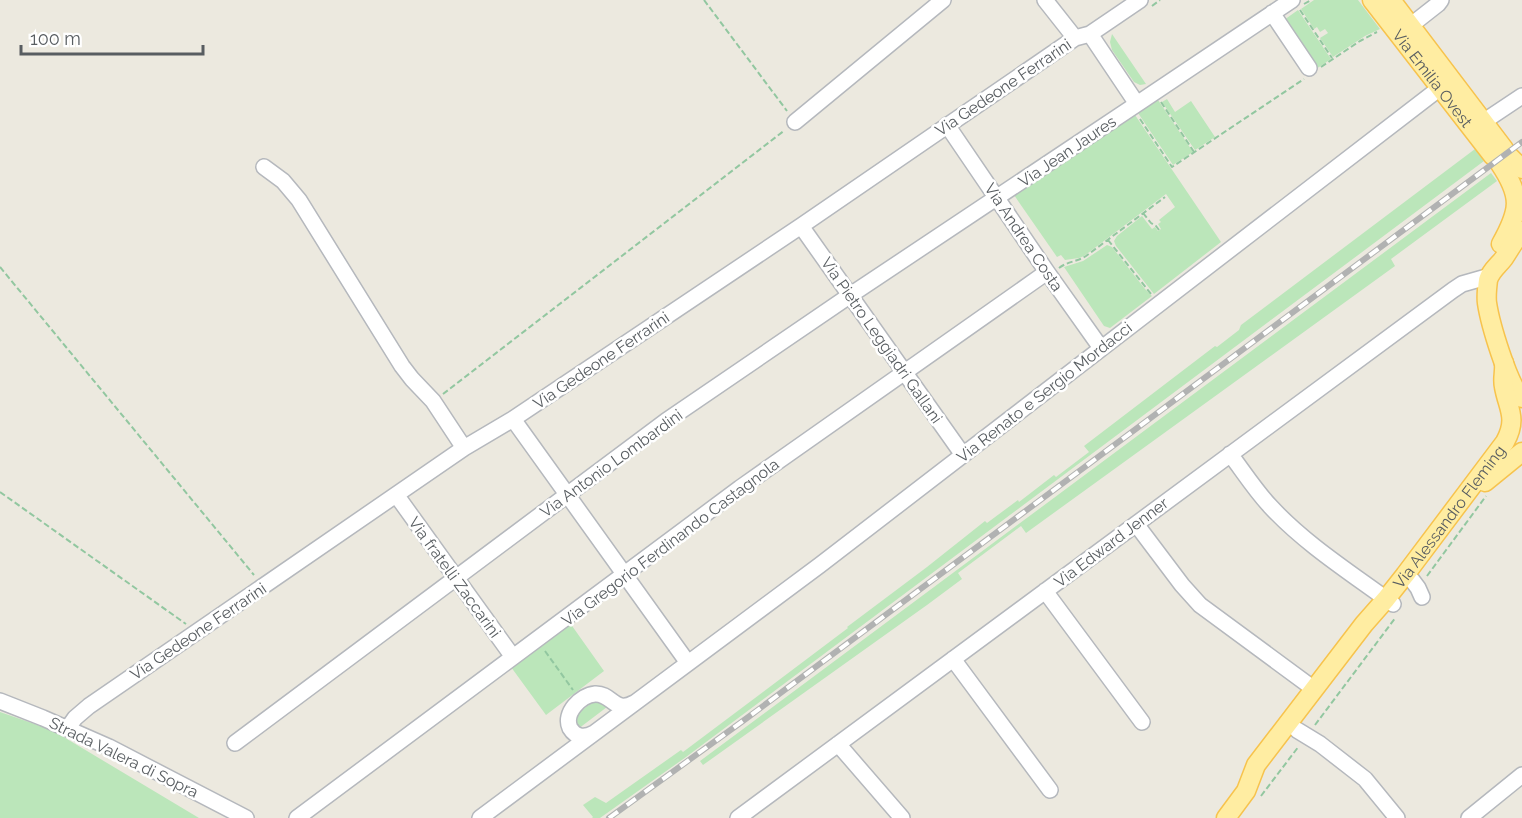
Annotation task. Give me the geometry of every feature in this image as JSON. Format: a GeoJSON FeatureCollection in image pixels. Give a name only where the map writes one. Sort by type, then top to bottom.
{"type":"FeatureCollection","features":[{"type":"Feature","properties":{"kind":"main road","name":"Via Emilia Ovest"},"geometry":{"type":"LineString","coordinates":[[1372,0],[1483,122],[1506,159],[1517,203],[1487,287],[1487,301],[1504,363]]}},
{"type":"Feature","properties":{"kind":"main road","name":"Via Emilia Ovest"},"geometry":{"type":"LineString","coordinates":[[1390,0],[1410,26],[1446,83],[1506,159]]}},
{"type":"Feature","properties":{"kind":"main road"},"geometry":{"type":"LineString","coordinates":[[1491,273],[1522,231]]}},
{"type":"Feature","properties":{"kind":"main road"},"geometry":{"type":"LineString","coordinates":[[1504,363],[1514,388],[1522,398]]}},
{"type":"Feature","properties":{"kind":"main road","name":"Via Alessandro Fleming"},"geometry":{"type":"LineString","coordinates":[[1252,796],[1252,790],[1308,732],[1507,438],[1511,427],[1511,416],[1504,387],[1504,363]]}},
{"type":"Feature","properties":{"kind":"main road"},"geometry":{"type":"LineString","coordinates":[[1486,489],[1522,436]]}},
{"type":"Feature","properties":{"kind":"main road"},"geometry":{"type":"LineString","coordinates":[[1486,489],[1522,452]]}},
{"type":"Feature","properties":{"kind":"main road","name":"Via Alessandro Fleming"},"geometry":{"type":"LineString","coordinates":[[1226,818],[1252,796],[1256,765],[1364,624],[1417,588],[1486,489]]}},
{"type":"Feature","properties":{"kind":"main road","name":"Via Alessandro Fleming"},"geometry":{"type":"LineString","coordinates":[[1308,732],[1297,722],[1363,633],[1364,624]]}},
{"type":"Feature","properties":{"kind":"street"},"geometry":{"type":"LineString","coordinates":[[795,122],[943,0]]}},
{"type":"Feature","properties":{"kind":"street"},"geometry":{"type":"LineString","coordinates":[[1045,0],[1082,36],[1136,109]]}},
{"type":"Feature","properties":{"kind":"street"},"geometry":{"type":"LineString","coordinates":[[1410,26],[1441,0]]}},
{"type":"Feature","properties":{"kind":"street","name":"Via Gedeone Ferrarini"},"geometry":{"type":"LineString","coordinates":[[68,728],[73,720],[89,706],[464,448],[513,418],[801,226],[947,125],[1082,36],[1145,3]]}},
{"type":"Feature","properties":{"kind":"street","name":"Via Jean Jaures"},"geometry":{"type":"LineString","coordinates":[[997,198],[1136,109],[1272,13],[1295,4]]}},
{"type":"Feature","properties":{"kind":"street"},"geometry":{"type":"LineString","coordinates":[[1272,13],[1308,73]]}},
{"type":"Feature","properties":{"kind":"street","name":"Via Renato e Sergio Mordacci"},"geometry":{"type":"LineString","coordinates":[[480,818],[963,455],[1446,83]]}},
{"type":"Feature","properties":{"kind":"street"},"geometry":{"type":"LineString","coordinates":[[1483,122],[1522,96]]}},
{"type":"Feature","properties":{"kind":"street","name":"Via Andrea Costa"},"geometry":{"type":"LineString","coordinates":[[947,125],[1101,348]]}},
{"type":"Feature","properties":{"kind":"street"},"geometry":{"type":"LineString","coordinates":[[264,167],[283,182],[299,200],[402,366],[433,401],[464,448]]}},
{"type":"Feature","properties":{"kind":"street","name":"Via Antonio Lombardini"},"geometry":{"type":"LineString","coordinates":[[235,742],[666,421],[997,198]]}},
{"type":"Feature","properties":{"kind":"street","name":"Via Pietro Leggiadri Gallani"},"geometry":{"type":"LineString","coordinates":[[801,226],[963,455]]}},
{"type":"Feature","properties":{"kind":"street","name":"Via Gregorio Ferdinando Castagnola"},"geometry":{"type":"LineString","coordinates":[[297,818],[740,488],[1048,273]]}},
{"type":"Feature","properties":{"kind":"street","name":"Via Edward Jenner"},"geometry":{"type":"LineString","coordinates":[[745,816],[838,744],[1453,290],[1462,284],[1491,273]]}},
{"type":"Feature","properties":{"kind":"street"},"geometry":{"type":"LineString","coordinates":[[513,418],[688,663]]}},
{"type":"Feature","properties":{"kind":"street"},"geometry":{"type":"LineString","coordinates":[[1230,454],[1277,513],[1338,565],[1392,606]]}},
{"type":"Feature","properties":{"kind":"street","name":"Via fratelli Zaccarini"},"geometry":{"type":"LineString","coordinates":[[397,496],[513,657]]}},
{"type":"Feature","properties":{"kind":"street"},"geometry":{"type":"LineString","coordinates":[[1136,524],[1200,605],[1314,689]]}},
{"type":"Feature","properties":{"kind":"street"},"geometry":{"type":"LineString","coordinates":[[1045,591],[1142,722]]}},
{"type":"Feature","properties":{"kind":"street"},"geometry":{"type":"LineString","coordinates":[[953,659],[1050,790]]}},
{"type":"Feature","properties":{"kind":"street"},"geometry":{"type":"LineString","coordinates":[[595,733],[581,737],[575,734],[569,724],[570,712],[584,699],[600,694],[620,706],[634,703]]}},
{"type":"Feature","properties":{"kind":"street","name":"Strada Valera di Sopra"},"geometry":{"type":"LineString","coordinates":[[0,701],[109,747],[246,818]]}},
{"type":"Feature","properties":{"kind":"street"},"geometry":{"type":"LineString","coordinates":[[1308,732],[1365,779],[1397,818]]}},
{"type":"Feature","properties":{"kind":"street"},"geometry":{"type":"LineString","coordinates":[[838,744],[902,818]]}},
{"type":"Feature","properties":{"kind":"street"},"geometry":{"type":"LineString","coordinates":[[1469,818],[1522,775]]}},
{"type":"Feature","properties":{"kind":"path"},"geometry":{"type":"LineString","coordinates":[[433,401],[795,122],[704,0]]}},
{"type":"Feature","properties":{"kind":"path"},"geometry":{"type":"LineString","coordinates":[[1145,3],[1160,0]]}},
{"type":"Feature","properties":{"kind":"path"},"geometry":{"type":"LineString","coordinates":[[1295,4],[1333,59]]}},
{"type":"Feature","properties":{"kind":"path"},"geometry":{"type":"LineString","coordinates":[[1136,109],[1173,167],[1308,73],[1381,30]]}},
{"type":"Feature","properties":{"kind":"path"},"geometry":{"type":"LineString","coordinates":[[1158,99],[1194,152]]}},
{"type":"Feature","properties":{"kind":"path"},"geometry":{"type":"LineString","coordinates":[[1048,273],[1065,263],[1084,258],[1165,196]]}},
{"type":"Feature","properties":{"kind":"path"},"geometry":{"type":"LineString","coordinates":[[1143,213],[1160,230]]}},
{"type":"Feature","properties":{"kind":"path"},"geometry":{"type":"LineString","coordinates":[[1108,240],[1145,288],[1154,295]]}},
{"type":"Feature","properties":{"kind":"path"},"geometry":{"type":"LineString","coordinates":[[0,267],[264,587]]}},
{"type":"Feature","properties":{"kind":"path"},"geometry":{"type":"LineString","coordinates":[[1417,588],[1486,489]]}},
{"type":"Feature","properties":{"kind":"path"},"geometry":{"type":"LineString","coordinates":[[0,492],[198,632]]}},
{"type":"Feature","properties":{"kind":"path"},"geometry":{"type":"LineString","coordinates":[[1252,796],[1308,732],[1392,606]]}},
{"type":"Feature","properties":{"kind":"path"},"geometry":{"type":"LineString","coordinates":[[537,640],[575,693]]}},
{"type":"Feature","properties":{"kind":"green space"},"geometry":{"type":"Polygon","coordinates":[[[1314,0],[1358,0],[1380,29],[1333,57],[1320,38],[1328,33],[1325,29],[1320,32],[1317,27],[1314,29],[1301,9],[1314,0]]]}},
{"type":"Feature","properties":{"kind":"green space"},"geometry":{"type":"Polygon","coordinates":[[[1298,10],[1331,59],[1316,69],[1284,20],[1298,10]]]}},
{"type":"Feature","properties":{"kind":"green space"},"geometry":{"type":"Polygon","coordinates":[[[1112,34],[1146,84],[1140,85],[1134,82],[1112,50],[1110,42],[1112,34]]]}},
{"type":"Feature","properties":{"kind":"green space"},"geometry":{"type":"Polygon","coordinates":[[[1167,99],[1175,112],[1191,101],[1215,137],[1195,150],[1162,102],[1167,99]]]}},
{"type":"Feature","properties":{"kind":"green space"},"geometry":{"type":"Polygon","coordinates":[[[1158,100],[1193,152],[1173,165],[1138,113],[1158,100]]]}},
{"type":"Feature","properties":{"kind":"green space"},"geometry":{"type":"Polygon","coordinates":[[[1135,115],[1221,242],[1154,294],[1114,241],[1142,216],[1152,229],[1155,227],[1158,231],[1161,229],[1158,224],[1161,222],[1159,220],[1175,207],[1166,194],[1084,256],[1065,260],[1061,255],[1057,257],[1014,195],[1135,115]]]}},
{"type":"Feature","properties":{"kind":"green space"},"geometry":{"type":"Polygon","coordinates":[[[1475,149],[1484,161],[686,757],[600,818],[592,818],[583,805],[595,797],[606,803],[681,750],[683,752],[985,521],[987,523],[1018,500],[1019,502],[1089,452],[1084,446],[1475,149]]]}},
{"type":"Feature","properties":{"kind":"green space"},"geometry":{"type":"Polygon","coordinates":[[[1491,173],[1497,181],[1391,259],[1395,266],[1026,533],[1021,526],[958,573],[962,579],[927,605],[703,765],[700,761],[1491,173]]]}},
{"type":"Feature","properties":{"kind":"green space"},"geometry":{"type":"Polygon","coordinates":[[[1107,245],[1112,247],[1152,296],[1110,328],[1104,326],[1064,267],[1083,261],[1107,245]]]}},
{"type":"Feature","properties":{"kind":"green space"},"geometry":{"type":"Polygon","coordinates":[[[570,623],[604,671],[546,715],[511,667],[570,623]]]}},
{"type":"Feature","properties":{"kind":"green space"},"geometry":{"type":"Polygon","coordinates":[[[594,701],[600,701],[607,707],[578,729],[577,714],[594,701]]]}},
{"type":"Feature","properties":{"kind":"green space"},"geometry":{"type":"Polygon","coordinates":[[[0,712],[52,730],[199,818],[0,818],[0,712]]]}},
{"type":"Feature","properties":{"kind":"railway"},"geometry":{"type":"LineString","coordinates":[[609,818],[1522,142]]}}]}
